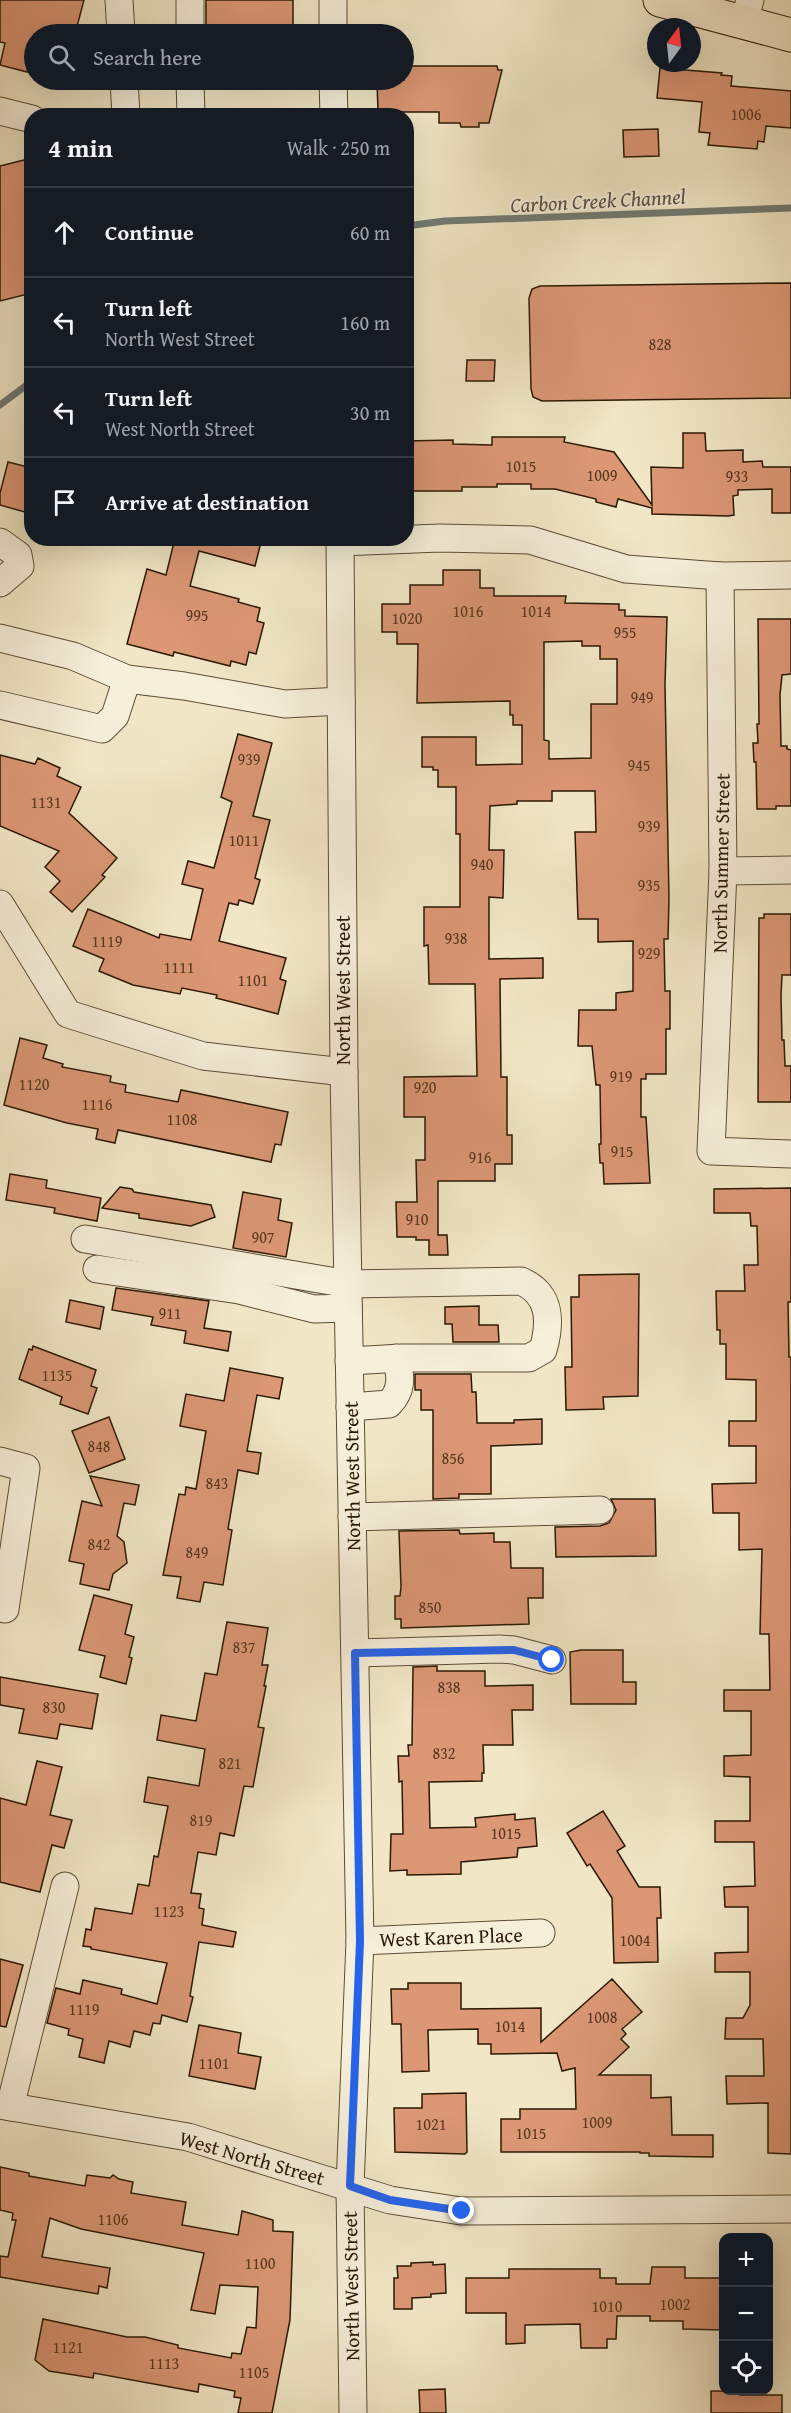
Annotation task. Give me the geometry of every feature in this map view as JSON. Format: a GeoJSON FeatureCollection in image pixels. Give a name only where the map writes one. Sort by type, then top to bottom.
{"type":"FeatureCollection","features":[{"type":"Feature","properties":{"kind":"main road"},"geometry":{"type":"LineString","coordinates":[[660,0],[747,11],[791,35]]}},
{"type":"Feature","properties":{"kind":"street"},"geometry":{"type":"LineString","coordinates":[[119,0],[120,24]]}},
{"type":"Feature","properties":{"kind":"street"},"geometry":{"type":"LineString","coordinates":[[190,0],[190,24]]}},
{"type":"Feature","properties":{"kind":"street"},"geometry":{"type":"LineString","coordinates":[[333,0],[333,24]]}},
{"type":"Feature","properties":{"kind":"street"},"geometry":{"type":"LineString","coordinates":[[125,90],[126,108]]}},
{"type":"Feature","properties":{"kind":"street"},"geometry":{"type":"LineString","coordinates":[[190,90],[191,108]]}},
{"type":"Feature","properties":{"kind":"street"},"geometry":{"type":"LineString","coordinates":[[333,90],[333,108]]}},
{"type":"Feature","properties":{"kind":"street"},"geometry":{"type":"LineString","coordinates":[[0,111],[24,117]]}},
{"type":"Feature","properties":{"kind":"street"},"geometry":{"type":"LineString","coordinates":[[414,539],[530,540],[626,569],[720,576],[791,575]]}},
{"type":"Feature","properties":{"kind":"street"},"geometry":{"type":"LineString","coordinates":[[0,542],[18,555],[20,566],[0,583]]}},
{"type":"Feature","properties":{"kind":"street","name":"North West Street"},"geometry":{"type":"LineString","coordinates":[[340,546],[344,1072],[360,1941],[350,2186],[353,2413]]}},
{"type":"Feature","properties":{"kind":"street","name":"North Summer Street"},"geometry":{"type":"LineString","coordinates":[[720,576],[723,871],[711,1150],[791,1154]]}},
{"type":"Feature","properties":{"kind":"street"},"geometry":{"type":"LineString","coordinates":[[0,638],[73,656],[127,679],[184,686],[285,704],[341,700]]}},
{"type":"Feature","properties":{"kind":"street"},"geometry":{"type":"LineString","coordinates":[[0,705],[102,729],[115,716],[127,679]]}},
{"type":"Feature","properties":{"kind":"street"},"geometry":{"type":"LineString","coordinates":[[723,871],[791,870]]}},
{"type":"Feature","properties":{"kind":"street"},"geometry":{"type":"LineString","coordinates":[[0,904],[68,1014],[203,1056],[344,1072]]}},
{"type":"Feature","properties":{"kind":"street"},"geometry":{"type":"LineString","coordinates":[[85,1239],[348,1296]]}},
{"type":"Feature","properties":{"kind":"street"},"geometry":{"type":"LineString","coordinates":[[98,1269],[239,1290],[314,1309],[348,1296],[520,1281],[534,1287],[546,1306],[549,1329],[543,1350],[529,1358],[396,1358],[349,1361]]}},
{"type":"Feature","properties":{"kind":"street"},"geometry":{"type":"LineString","coordinates":[[350,1407],[389,1404],[397,1396],[401,1376],[396,1358]]}},
{"type":"Feature","properties":{"kind":"street"},"geometry":{"type":"LineString","coordinates":[[0,1461],[26,1468],[5,1610]]}},
{"type":"Feature","properties":{"kind":"street"},"geometry":{"type":"LineString","coordinates":[[352,1517],[600,1510]]}},
{"type":"Feature","properties":{"kind":"street"},"geometry":{"type":"LineString","coordinates":[[355,1653],[506,1650],[552,1660]]}},
{"type":"Feature","properties":{"kind":"street"},"geometry":{"type":"LineString","coordinates":[[5,2106],[65,1886]]}},
{"type":"Feature","properties":{"kind":"street","name":"West Karen Place"},"geometry":{"type":"LineString","coordinates":[[360,1941],[541,1933]]}},
{"type":"Feature","properties":{"kind":"street","name":"West North Street"},"geometry":{"type":"LineString","coordinates":[[5,2106],[188,2137],[390,2200],[462,2211],[791,2209]]}},
{"type":"Feature","properties":{"kind":"building"},"geometry":{"type":"Polygon","coordinates":[[[0,0],[84,0],[78,24],[24,24],[24,71],[0,65],[5,43],[0,42],[0,0]]]}},
{"type":"Feature","properties":{"kind":"building"},"geometry":{"type":"Polygon","coordinates":[[[206,0],[293,0],[293,24],[206,24],[206,0]]]}},
{"type":"Feature","properties":{"kind":"building"},"geometry":{"type":"Polygon","coordinates":[[[414,66],[497,66],[498,70],[502,70],[489,123],[479,123],[479,127],[461,127],[460,123],[439,123],[439,112],[414,112],[414,108],[378,108],[377,90],[414,90],[414,66]]]}},
{"type":"Feature","properties":{"kind":"building"},"geometry":{"type":"Polygon","coordinates":[[[660,72],[722,73],[721,75],[732,76],[731,86],[791,91],[791,128],[766,126],[764,142],[758,141],[757,149],[708,145],[710,133],[699,132],[702,102],[657,98],[660,72]]]}},
{"type":"Feature","properties":{"kind":"building"},"geometry":{"type":"Polygon","coordinates":[[[658,129],[659,156],[624,157],[623,130],[658,129]]]}},
{"type":"Feature","properties":{"kind":"building"},"geometry":{"type":"Polygon","coordinates":[[[24,160],[24,295],[0,301],[0,166],[24,160]]]}},
{"type":"Feature","properties":{"kind":"building"},"geometry":{"type":"Polygon","coordinates":[[[791,283],[791,398],[542,401],[533,397],[529,298],[532,289],[540,286],[791,283]]]}},
{"type":"Feature","properties":{"kind":"building"},"geometry":{"type":"Polygon","coordinates":[[[467,360],[495,360],[494,381],[466,381],[467,360]]]}},
{"type":"Feature","properties":{"kind":"building"},"geometry":{"type":"Polygon","coordinates":[[[683,433],[705,433],[706,451],[743,450],[743,462],[762,461],[763,467],[791,467],[791,513],[772,513],[772,489],[738,490],[738,495],[733,496],[734,515],[728,516],[652,514],[652,508],[618,499],[616,507],[596,502],[596,499],[555,489],[531,489],[531,484],[462,487],[462,491],[414,491],[414,441],[453,440],[453,444],[492,445],[492,437],[565,437],[564,442],[614,452],[652,505],[651,467],[683,468],[683,433]]]}},
{"type":"Feature","properties":{"kind":"building"},"geometry":{"type":"Polygon","coordinates":[[[8,462],[24,466],[24,512],[0,505],[0,493],[8,462]]]}},
{"type":"Feature","properties":{"kind":"building"},"geometry":{"type":"Polygon","coordinates":[[[173,546],[260,546],[255,566],[199,551],[190,586],[239,599],[238,602],[260,608],[257,621],[264,623],[256,654],[249,652],[246,665],[231,661],[230,666],[174,652],[173,656],[127,644],[147,569],[166,575],[173,546]]]}},
{"type":"Feature","properties":{"kind":"building"},"geometry":{"type":"Polygon","coordinates":[[[443,570],[480,570],[480,588],[494,588],[494,596],[566,596],[565,603],[619,604],[619,610],[625,610],[625,616],[667,617],[665,685],[669,899],[668,939],[664,939],[665,991],[670,991],[670,1029],[666,1029],[666,1074],[646,1074],[646,1079],[641,1079],[641,1117],[646,1117],[650,1183],[604,1184],[599,1144],[601,1144],[600,1085],[596,1085],[592,1046],[578,1046],[579,1010],[616,1010],[616,993],[633,991],[633,941],[598,942],[598,919],[578,919],[575,832],[596,832],[595,791],[552,791],[552,801],[517,801],[517,804],[490,806],[489,850],[504,850],[503,898],[489,897],[489,959],[543,958],[543,978],[500,979],[501,1077],[507,1077],[507,1135],[512,1135],[512,1164],[495,1164],[495,1181],[438,1181],[438,1235],[447,1235],[448,1255],[429,1255],[429,1240],[397,1237],[396,1202],[417,1202],[416,1160],[425,1160],[425,1117],[404,1117],[404,1077],[477,1076],[475,984],[429,984],[428,945],[424,946],[424,907],[460,907],[460,834],[456,834],[456,787],[438,787],[438,770],[433,770],[433,767],[422,767],[422,737],[476,737],[476,765],[522,764],[522,725],[513,725],[510,701],[417,703],[418,644],[397,644],[397,632],[382,632],[382,604],[410,604],[410,585],[443,585],[443,570]],[[582,641],[544,642],[544,740],[549,741],[549,759],[591,758],[591,704],[617,704],[617,659],[600,659],[600,646],[582,646],[582,641]]]}},
{"type":"Feature","properties":{"kind":"building"},"geometry":{"type":"Polygon","coordinates":[[[758,619],[791,619],[791,674],[782,675],[780,695],[781,746],[787,746],[787,749],[791,750],[791,806],[776,806],[776,809],[757,809],[756,762],[754,762],[753,743],[758,743],[757,724],[759,724],[758,619]]]}},
{"type":"Feature","properties":{"kind":"building"},"geometry":{"type":"Polygon","coordinates":[[[238,734],[272,743],[253,816],[270,820],[255,878],[260,880],[253,904],[239,900],[238,905],[229,903],[219,941],[286,958],[280,979],[286,981],[278,1014],[216,998],[217,995],[182,988],[180,994],[133,985],[99,971],[104,959],[73,946],[88,909],[159,938],[160,934],[191,940],[203,889],[182,884],[188,861],[214,868],[232,802],[221,797],[238,734]]]}},
{"type":"Feature","properties":{"kind":"building"},"geometry":{"type":"Polygon","coordinates":[[[0,755],[35,764],[38,758],[60,768],[57,776],[81,787],[69,813],[117,858],[102,875],[105,877],[72,912],[50,892],[60,881],[45,867],[59,851],[0,826],[0,755]]]}},
{"type":"Feature","properties":{"kind":"building"},"geometry":{"type":"Polygon","coordinates":[[[764,914],[791,914],[791,975],[782,975],[781,996],[785,1066],[791,1066],[791,1102],[758,1102],[759,918],[764,918],[764,914]]]}},
{"type":"Feature","properties":{"kind":"building"},"geometry":{"type":"Polygon","coordinates":[[[20,1038],[47,1045],[43,1058],[63,1064],[62,1067],[111,1076],[110,1082],[126,1085],[125,1092],[178,1102],[181,1090],[288,1112],[281,1145],[275,1144],[271,1162],[118,1130],[115,1143],[96,1139],[98,1129],[67,1123],[4,1105],[20,1038]]]}},
{"type":"Feature","properties":{"kind":"building"},"geometry":{"type":"Polygon","coordinates":[[[10,1174],[47,1180],[46,1188],[101,1198],[97,1221],[54,1213],[55,1208],[6,1200],[10,1174]]]}},
{"type":"Feature","properties":{"kind":"building"},"geometry":{"type":"Polygon","coordinates":[[[120,1187],[132,1189],[134,1192],[211,1205],[215,1217],[191,1226],[139,1218],[139,1214],[102,1208],[120,1187]]]}},
{"type":"Feature","properties":{"kind":"building"},"geometry":{"type":"Polygon","coordinates":[[[791,1188],[791,1302],[788,1302],[789,1357],[791,1357],[791,2154],[768,2153],[768,2103],[727,2104],[726,2076],[764,2076],[763,2039],[725,2039],[726,2018],[743,2018],[750,2005],[750,1972],[715,1972],[715,1953],[748,1952],[748,1907],[725,1907],[724,1887],[755,1886],[754,1842],[715,1842],[715,1821],[750,1821],[750,1777],[724,1776],[724,1756],[751,1755],[751,1711],[724,1711],[724,1690],[770,1690],[769,1634],[760,1634],[762,1549],[739,1550],[739,1513],[713,1513],[712,1484],[756,1483],[756,1446],[729,1446],[729,1421],[756,1421],[756,1380],[726,1379],[726,1344],[720,1344],[720,1330],[717,1330],[716,1291],[745,1291],[744,1265],[758,1265],[757,1226],[751,1226],[750,1213],[714,1213],[714,1189],[791,1188]]]}},
{"type":"Feature","properties":{"kind":"building"},"geometry":{"type":"Polygon","coordinates":[[[243,1192],[281,1199],[278,1220],[292,1223],[286,1257],[233,1248],[243,1192]]]}},
{"type":"Feature","properties":{"kind":"building"},"geometry":{"type":"Polygon","coordinates":[[[639,1274],[638,1396],[603,1397],[604,1409],[566,1410],[565,1367],[572,1367],[571,1297],[579,1297],[579,1275],[639,1274]]]}},
{"type":"Feature","properties":{"kind":"building"},"geometry":{"type":"Polygon","coordinates":[[[116,1288],[209,1301],[204,1328],[231,1332],[228,1351],[184,1343],[186,1331],[151,1325],[153,1317],[112,1310],[116,1288]]]}},
{"type":"Feature","properties":{"kind":"building"},"geometry":{"type":"Polygon","coordinates":[[[70,1300],[104,1307],[100,1329],[66,1322],[70,1300]]]}},
{"type":"Feature","properties":{"kind":"building"},"geometry":{"type":"Polygon","coordinates":[[[479,1306],[479,1325],[498,1325],[499,1342],[453,1342],[452,1324],[445,1324],[445,1307],[479,1306]]]}},
{"type":"Feature","properties":{"kind":"building"},"geometry":{"type":"Polygon","coordinates":[[[33,1346],[96,1370],[91,1386],[97,1388],[88,1414],[60,1404],[62,1397],[19,1379],[29,1349],[32,1350],[33,1346]]]}},
{"type":"Feature","properties":{"kind":"building"},"geometry":{"type":"Polygon","coordinates":[[[230,1368],[283,1378],[279,1399],[257,1395],[247,1451],[261,1453],[258,1474],[238,1470],[228,1529],[232,1530],[223,1585],[204,1582],[200,1602],[177,1598],[181,1577],[163,1575],[179,1494],[185,1495],[186,1487],[196,1489],[206,1431],[180,1426],[186,1394],[224,1401],[230,1368]]]}},
{"type":"Feature","properties":{"kind":"building"},"geometry":{"type":"Polygon","coordinates":[[[415,1374],[471,1374],[472,1392],[476,1392],[477,1423],[514,1423],[514,1420],[542,1419],[542,1444],[491,1446],[491,1494],[459,1494],[459,1498],[433,1499],[433,1410],[421,1410],[421,1390],[415,1390],[415,1374]]]}},
{"type":"Feature","properties":{"kind":"building"},"geometry":{"type":"Polygon","coordinates":[[[109,1417],[125,1459],[89,1473],[72,1431],[109,1417]]]}},
{"type":"Feature","properties":{"kind":"building"},"geometry":{"type":"Polygon","coordinates":[[[90,1476],[139,1485],[135,1505],[124,1503],[117,1536],[124,1542],[127,1563],[113,1574],[109,1590],[80,1584],[84,1564],[69,1561],[82,1501],[102,1506],[90,1476]]]}},
{"type":"Feature","properties":{"kind":"building"},"geometry":{"type":"Polygon","coordinates":[[[611,1499],[655,1499],[656,1556],[556,1557],[555,1527],[600,1526],[609,1523],[616,1510],[611,1499]]]}},
{"type":"Feature","properties":{"kind":"building"},"geometry":{"type":"Polygon","coordinates":[[[459,1530],[460,1534],[494,1533],[494,1542],[510,1542],[511,1568],[543,1568],[543,1598],[528,1598],[529,1624],[401,1628],[401,1619],[395,1619],[395,1596],[400,1596],[401,1587],[399,1531],[459,1530]]]}},
{"type":"Feature","properties":{"kind":"building"},"geometry":{"type":"Polygon","coordinates":[[[94,1595],[132,1605],[125,1634],[134,1637],[126,1684],[100,1677],[105,1656],[79,1650],[94,1595]]]}},
{"type":"Feature","properties":{"kind":"building"},"geometry":{"type":"Polygon","coordinates":[[[227,1622],[268,1628],[262,1665],[268,1665],[264,1686],[266,1686],[258,1727],[264,1728],[253,1787],[244,1786],[234,1836],[220,1833],[216,1855],[198,1852],[191,1893],[201,1894],[199,1908],[204,1909],[202,1925],[236,1932],[233,1947],[199,1942],[190,1996],[193,1997],[187,2022],[162,2015],[160,2024],[153,2023],[150,2035],[134,2031],[130,2047],[109,2041],[104,2063],[79,2057],[83,2039],[68,2035],[69,2029],[47,2023],[56,1988],[80,1994],[83,1980],[122,1989],[121,1994],[157,2004],[167,1963],[83,1946],[86,1929],[91,1930],[95,1908],[132,1914],[138,1884],[149,1886],[154,1856],[158,1857],[168,1806],[144,1802],[148,1777],[199,1786],[205,1749],[157,1740],[161,1715],[196,1721],[205,1673],[217,1675],[227,1622]]]}},
{"type":"Feature","properties":{"kind":"building"},"geometry":{"type":"Polygon","coordinates":[[[623,1650],[623,1682],[636,1682],[636,1704],[571,1704],[570,1652],[623,1650]]]}},
{"type":"Feature","properties":{"kind":"building"},"geometry":{"type":"Polygon","coordinates":[[[437,1666],[437,1671],[485,1671],[485,1686],[533,1685],[533,1710],[512,1710],[513,1745],[483,1745],[482,1781],[429,1782],[430,1828],[476,1827],[475,1818],[515,1814],[515,1820],[535,1818],[537,1846],[518,1848],[517,1857],[461,1862],[461,1874],[407,1875],[407,1870],[390,1871],[391,1834],[403,1834],[402,1781],[399,1782],[398,1756],[409,1756],[408,1745],[412,1745],[413,1667],[437,1666]]]}},
{"type":"Feature","properties":{"kind":"building"},"geometry":{"type":"Polygon","coordinates":[[[0,1677],[98,1694],[92,1729],[60,1724],[57,1739],[19,1733],[24,1709],[0,1705],[0,1677]]]}},
{"type":"Feature","properties":{"kind":"building"},"geometry":{"type":"Polygon","coordinates":[[[37,1761],[62,1767],[50,1815],[72,1820],[64,1848],[52,1845],[40,1892],[0,1882],[0,1798],[26,1805],[37,1761]]]}},
{"type":"Feature","properties":{"kind":"building"},"geometry":{"type":"Polygon","coordinates":[[[603,1811],[625,1846],[617,1851],[639,1887],[660,1887],[661,1918],[657,1918],[658,1962],[614,1963],[612,1898],[590,1864],[587,1866],[567,1833],[603,1811]]]}},
{"type":"Feature","properties":{"kind":"building"},"geometry":{"type":"Polygon","coordinates":[[[0,1959],[23,1965],[6,2027],[0,2026],[0,1959]]]}},
{"type":"Feature","properties":{"kind":"building"},"geometry":{"type":"Polygon","coordinates":[[[612,1979],[642,2012],[622,2029],[626,2034],[621,2039],[629,2047],[599,2075],[651,2075],[651,2098],[671,2097],[672,2135],[713,2135],[713,2157],[649,2156],[649,2153],[640,2152],[501,2152],[501,2119],[520,2119],[520,2109],[576,2109],[575,2068],[562,2071],[557,2053],[491,2054],[491,2044],[478,2044],[478,2029],[428,2030],[429,2071],[402,2072],[401,2024],[392,2024],[391,1989],[408,1989],[408,1983],[461,1983],[461,2009],[541,2008],[541,2042],[612,1979]]]}},
{"type":"Feature","properties":{"kind":"building"},"geometry":{"type":"Polygon","coordinates":[[[199,2025],[241,2033],[238,2053],[261,2057],[255,2089],[189,2076],[199,2025]]]}},
{"type":"Feature","properties":{"kind":"building"},"geometry":{"type":"Polygon","coordinates":[[[466,2093],[467,2152],[465,2154],[395,2152],[394,2108],[422,2108],[422,2094],[466,2093]]]}},
{"type":"Feature","properties":{"kind":"building"},"geometry":{"type":"Polygon","coordinates":[[[0,2167],[29,2173],[29,2176],[85,2186],[87,2175],[110,2178],[113,2175],[133,2182],[131,2193],[186,2202],[182,2225],[238,2235],[242,2211],[273,2220],[273,2231],[293,2232],[290,2320],[272,2413],[238,2413],[241,2398],[234,2397],[235,2391],[199,2384],[198,2392],[94,2373],[93,2378],[49,2371],[35,2360],[43,2319],[127,2337],[145,2337],[178,2345],[178,2348],[231,2358],[232,2353],[241,2354],[247,2327],[256,2328],[258,2287],[220,2285],[215,2314],[191,2310],[204,2253],[81,2229],[50,2218],[42,2257],[110,2268],[107,2288],[99,2286],[98,2294],[0,2277],[0,2256],[8,2257],[16,2220],[12,2220],[13,2213],[0,2210],[0,2167]]]}},
{"type":"Feature","properties":{"kind":"building"},"geometry":{"type":"Polygon","coordinates":[[[433,2262],[433,2265],[445,2264],[446,2293],[412,2298],[412,2309],[394,2309],[394,2278],[398,2278],[397,2266],[433,2262]]]}},
{"type":"Feature","properties":{"kind":"building"},"geometry":{"type":"Polygon","coordinates":[[[652,2267],[685,2267],[685,2278],[719,2278],[719,2330],[683,2329],[683,2321],[650,2321],[650,2316],[617,2316],[616,2339],[607,2339],[607,2348],[581,2348],[580,2324],[525,2325],[525,2343],[506,2344],[506,2313],[466,2313],[466,2278],[509,2278],[509,2269],[600,2269],[600,2278],[616,2278],[616,2284],[650,2284],[652,2267]]]}},
{"type":"Feature","properties":{"kind":"building"},"geometry":{"type":"Polygon","coordinates":[[[445,2389],[446,2413],[420,2413],[419,2390],[445,2389]]]}},
{"type":"Feature","properties":{"kind":"building"},"geometry":{"type":"Polygon","coordinates":[[[711,2391],[719,2391],[719,2395],[782,2395],[782,2413],[711,2413],[711,2391]]]}},
{"type":"Feature","properties":{"kind":"waterway","name":"Carbon Creek Channel"},"geometry":{"type":"LineString","coordinates":[[414,225],[445,221],[791,208]]}},
{"type":"Feature","properties":{"kind":"waterway","name":"Carbon Creek Channel"},"geometry":{"type":"LineString","coordinates":[[0,405],[24,387]]}},
{"type":"Feature","properties":{"kind":"route"},"geometry":{"type":"LineString","coordinates":[[462,2211],[390,2200],[350,2186],[360,1941],[355,1653],[514,1650],[552,1660]]}}]}
